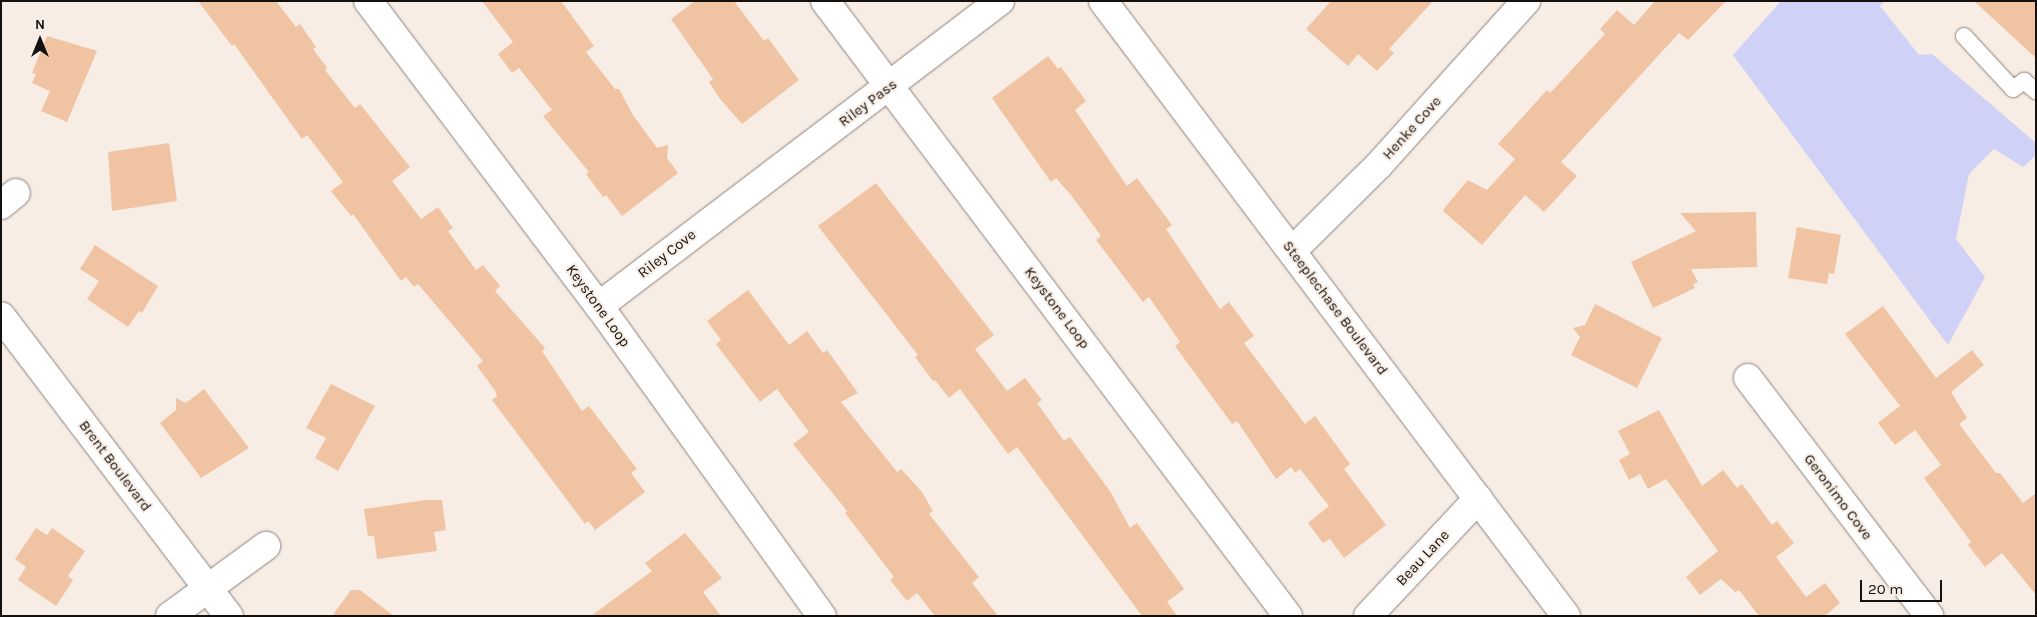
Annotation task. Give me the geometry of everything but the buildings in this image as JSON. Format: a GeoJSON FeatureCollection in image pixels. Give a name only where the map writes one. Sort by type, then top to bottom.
{"type":"FeatureCollection","features":[{"type":"Feature","properties":{"kind":"street","name":"Keystone Loop"},"geometry":{"type":"LineString","coordinates":[[368,1],[599,306],[822,616]]}},
{"type":"Feature","properties":{"kind":"street","name":"Keystone Loop"},"geometry":{"type":"LineString","coordinates":[[825,1],[1288,616]]}},
{"type":"Feature","properties":{"kind":"street","name":"Riley Pass"},"geometry":{"type":"LineString","coordinates":[[734,201],[890,87],[1000,1]]}},
{"type":"Feature","properties":{"kind":"street","name":"Steeplechase Boulevard"},"geometry":{"type":"LineString","coordinates":[[1103,1],[1293,250],[1566,616]]}},
{"type":"Feature","properties":{"kind":"street","name":"Henke Cove"},"geometry":{"type":"LineString","coordinates":[[1293,250],[1378,166],[1526,1]]}},
{"type":"Feature","properties":{"kind":"street","name":"Riley Cove"},"geometry":{"type":"LineString","coordinates":[[599,306],[734,201]]}},
{"type":"Feature","properties":{"kind":"street","name":"Brent Boulevard"},"geometry":{"type":"LineString","coordinates":[[1,316],[229,616]]}},
{"type":"Feature","properties":{"kind":"street","name":"Geronimo Cove"},"geometry":{"type":"LineString","coordinates":[[1748,378],[1929,616]]}},
{"type":"Feature","properties":{"kind":"street","name":"Beau Lane"},"geometry":{"type":"LineString","coordinates":[[1368,616],[1478,499]]}},
{"type":"Feature","properties":{"kind":"street"},"geometry":{"type":"LineString","coordinates":[[170,616],[266,546]]}},
{"type":"Feature","properties":{"kind":"lane"},"geometry":{"type":"LineString","coordinates":[[1964,36],[2014,89],[2024,81],[2036,91]]}},
{"type":"Feature","properties":{"kind":"shaded area"},"geometry":{"type":"Polygon","coordinates":[[[1781,1],[1885,1],[1880,6],[1919,55],[1932,54],[2036,143],[2036,155],[2023,167],[1994,149],[1969,174],[1956,239],[1985,277],[1948,345],[1733,55],[1781,1]]]}}]}
